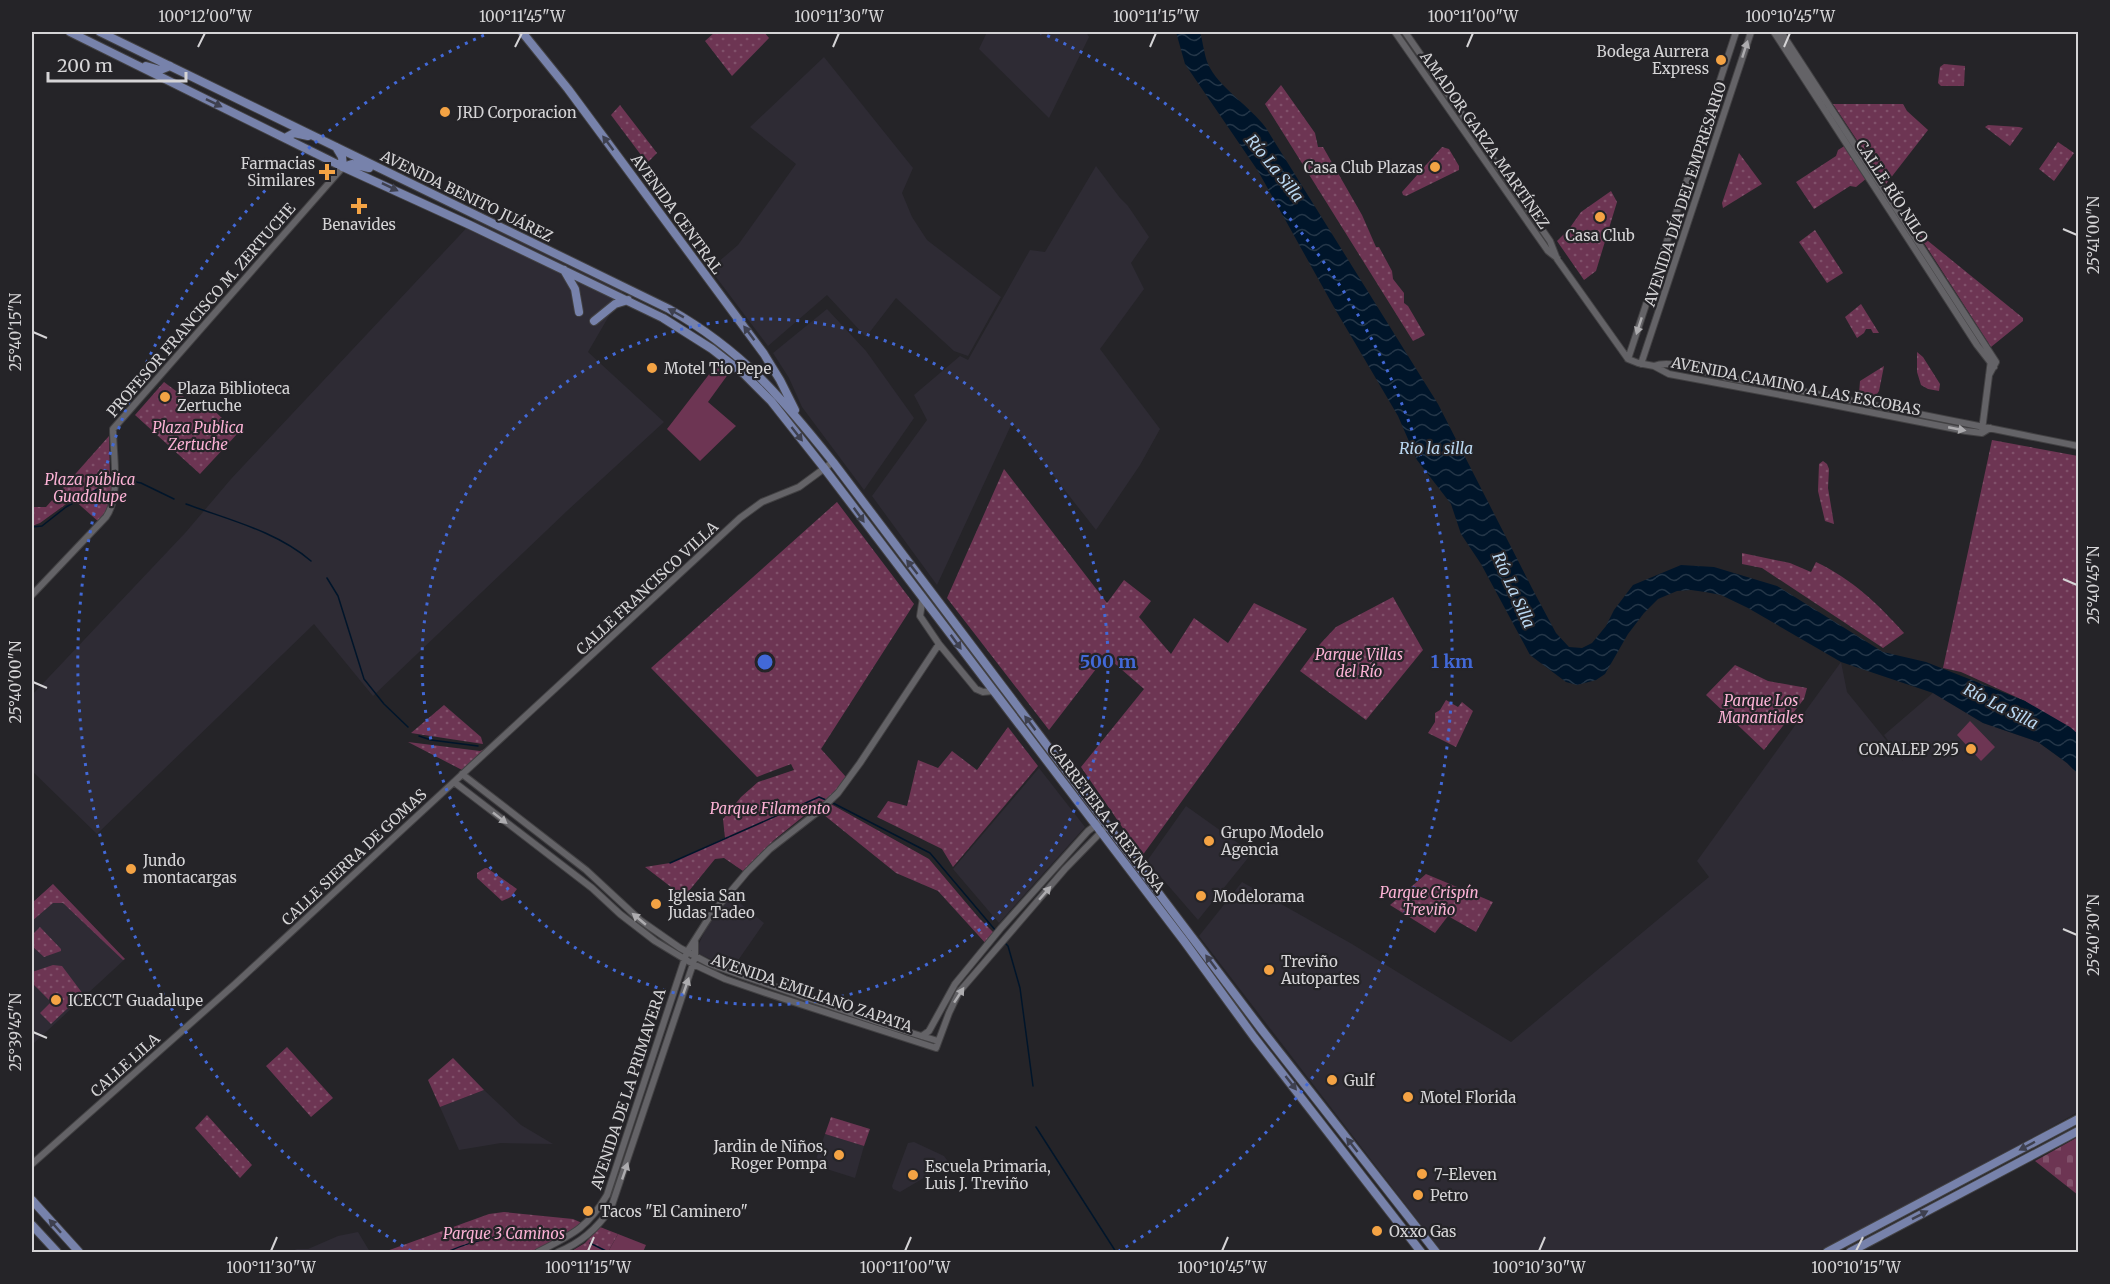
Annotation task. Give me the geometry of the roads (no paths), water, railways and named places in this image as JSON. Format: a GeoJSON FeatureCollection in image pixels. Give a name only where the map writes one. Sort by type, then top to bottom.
{"type":"FeatureCollection","features":[{"type":"Feature","properties":{"kind":"main road","name":"AVENIDA BENITO JUÁREZ"},"geometry":{"type":"LineString","coordinates":[[70,32],[343,166],[603,287],[663,318],[712,349],[744,374],[771,401]]}},
{"type":"Feature","properties":{"kind":"main road","name":"AVENIDA BENITO JUÁREZ"},"geometry":{"type":"LineString","coordinates":[[100,32],[655,302],[701,328],[735,353],[770,386],[799,420]]}},
{"type":"Feature","properties":{"kind":"main road","name":"AVENIDA CENTRAL"},"geometry":{"type":"LineString","coordinates":[[522,32],[574,98],[764,354],[780,380],[799,420]]}},
{"type":"Feature","properties":{"kind":"main road"},"geometry":{"type":"LineString","coordinates":[[111,52],[158,69],[170,66]]}},
{"type":"Feature","properties":{"kind":"main road"},"geometry":{"type":"LineString","coordinates":[[285,138],[296,133],[324,140]]}},
{"type":"Feature","properties":{"kind":"main road"},"geometry":{"type":"LineString","coordinates":[[335,146],[342,157],[343,166],[356,164],[386,173]]}},
{"type":"Feature","properties":{"kind":"main road"},"geometry":{"type":"LineString","coordinates":[[555,254],[567,265],[594,278],[603,287],[615,288],[646,302],[655,302]]}},
{"type":"Feature","properties":{"kind":"main road"},"geometry":{"type":"LineString","coordinates":[[563,269],[575,290],[579,312]]}},
{"type":"Feature","properties":{"kind":"main road"},"geometry":{"type":"LineString","coordinates":[[594,321],[615,304],[628,300]]}},
{"type":"Feature","properties":{"kind":"main road","name":"CARRETERA A REYNOSA"},"geometry":{"type":"LineString","coordinates":[[771,401],[909,578],[1254,1037],[1421,1252]]}},
{"type":"Feature","properties":{"kind":"main road","name":"CARRETERA A REYNOSA"},"geometry":{"type":"LineString","coordinates":[[799,420],[1262,1030],[1436,1252]]}},
{"type":"Feature","properties":{"kind":"main road"},"geometry":{"type":"LineString","coordinates":[[909,578],[920,589],[933,594]]}},
{"type":"Feature","properties":{"kind":"main road"},"geometry":{"type":"LineString","coordinates":[[1827,1252],[2079,1119]]}},
{"type":"Feature","properties":{"kind":"main road"},"geometry":{"type":"LineString","coordinates":[[1850,1252],[2079,1131]]}},
{"type":"Feature","properties":{"kind":"main road"},"geometry":{"type":"LineString","coordinates":[[32,1200],[79,1252]]}},
{"type":"Feature","properties":{"kind":"main road"},"geometry":{"type":"LineString","coordinates":[[1891,1219],[1896,1228]]}},
{"type":"Feature","properties":{"kind":"main road"},"geometry":{"type":"LineString","coordinates":[[32,1225],[57,1252]]}},
{"type":"Feature","properties":{"kind":"main road"},"geometry":{"type":"LineString","coordinates":[[1867,1232],[1872,1241]]}},
{"type":"Feature","properties":{"kind":"street","name":"AMADOR GARZA MARTÍNEZ"},"geometry":{"type":"LineString","coordinates":[[1395,32],[1548,251],[1557,259],[1628,359]]}},
{"type":"Feature","properties":{"kind":"street","name":"AMADOR GARZA MARTÍNEZ"},"geometry":{"type":"LineString","coordinates":[[1405,32],[1550,241],[1557,259]]}},
{"type":"Feature","properties":{"kind":"street","name":"AVENIDA DÍA DEL EMPRESARIO"},"geometry":{"type":"LineString","coordinates":[[1628,359],[1736,32]]}},
{"type":"Feature","properties":{"kind":"street","name":"AVENIDA DÍA DEL EMPRESARIO"},"geometry":{"type":"LineString","coordinates":[[1641,364],[1750,32]]}},
{"type":"Feature","properties":{"kind":"street","name":"CALLE RÍO NILO"},"geometry":{"type":"LineString","coordinates":[[1774,32],[1992,362]]}},
{"type":"Feature","properties":{"kind":"street","name":"CALLE RÍO NILO"},"geometry":{"type":"LineString","coordinates":[[1781,32],[1992,362]]}},
{"type":"Feature","properties":{"kind":"street","name":"PROFESOR FRANCISCO M. ZERTUCHE"},"geometry":{"type":"LineString","coordinates":[[33,592],[111,510],[114,495],[113,429],[343,166]]}},
{"type":"Feature","properties":{"kind":"street"},"geometry":{"type":"LineString","coordinates":[[1690,171],[1704,176]]}},
{"type":"Feature","properties":{"kind":"street"},"geometry":{"type":"LineString","coordinates":[[1628,359],[1641,364]]}},
{"type":"Feature","properties":{"kind":"street"},"geometry":{"type":"LineString","coordinates":[[1985,429],[1992,362]]}},
{"type":"Feature","properties":{"kind":"street","name":"AVENIDA CAMINO A LAS ESCOBAS"},"geometry":{"type":"LineString","coordinates":[[1641,364],[1654,366],[1671,364],[1714,376],[1966,431],[1985,429]]}},
{"type":"Feature","properties":{"kind":"street","name":"AVENIDA CAMINO A LAS ESCOBAS"},"geometry":{"type":"LineString","coordinates":[[1809,396],[1881,406],[1985,429],[2079,446]]}},
{"type":"Feature","properties":{"kind":"street","name":"CALLE FRANCISCO VILLA"},"geometry":{"type":"LineString","coordinates":[[490,748],[747,512],[762,502],[799,487],[833,462]]}},
{"type":"Feature","properties":{"kind":"street"},"geometry":{"type":"LineString","coordinates":[[923,597],[920,616],[939,644],[974,687],[980,691],[993,691]]}},
{"type":"Feature","properties":{"kind":"street","name":"AVENIDA DE LA PRIMAVERA"},"geometry":{"type":"LineString","coordinates":[[538,1252],[577,1232],[590,1221],[607,1195],[684,959],[710,915],[747,872],[785,836],[838,794],[939,644]]}},
{"type":"Feature","properties":{"kind":"street","name":"CALLE SIERRA DE GOMAS"},"geometry":{"type":"LineString","coordinates":[[235,984],[490,748]]}},
{"type":"Feature","properties":{"kind":"street","name":"AVENIDA EMILIANO ZAPATA"},"geometry":{"type":"LineString","coordinates":[[462,774],[586,870],[640,920],[687,952],[743,976],[922,1036],[937,1044]]}},
{"type":"Feature","properties":{"kind":"street","name":"AVENIDA EMILIANO ZAPATA"},"geometry":{"type":"LineString","coordinates":[[454,782],[592,888],[620,914],[655,941],[693,964],[725,979],[763,992],[937,1044]]}},
{"type":"Feature","properties":{"kind":"street"},"geometry":{"type":"LineString","coordinates":[[937,1044],[959,993],[1099,828],[1104,819]]}},
{"type":"Feature","properties":{"kind":"street"},"geometry":{"type":"LineString","coordinates":[[922,1036],[929,1031],[955,984],[1001,928],[1099,828],[1109,826]]}},
{"type":"Feature","properties":{"kind":"street","name":"AVENIDA DE LA PRIMAVERA"},"geometry":{"type":"LineString","coordinates":[[558,1252],[582,1240],[600,1223],[611,1208],[693,964],[695,941]]}},
{"type":"Feature","properties":{"kind":"street"},"geometry":{"type":"LineString","coordinates":[[991,941],[998,947]]}},
{"type":"Feature","properties":{"kind":"street","name":"CALLE LILA"},"geometry":{"type":"LineString","coordinates":[[32,1164],[235,984]]}},
{"type":"Feature","properties":{"kind":"water","name":"Rio la silla"},"geometry":{"type":"Polygon","coordinates":[[[1176,32],[1200,32],[1208,64],[1219,81],[1266,128],[1438,404],[1556,633],[1569,647],[1582,648],[1592,643],[1633,585],[1681,565],[1714,567],[1777,586],[1883,652],[1926,662],[2025,701],[2078,734],[2078,774],[2038,742],[1983,723],[1933,693],[1841,662],[1748,608],[1721,595],[1691,590],[1677,591],[1658,599],[1628,634],[1605,674],[1596,680],[1577,685],[1566,682],[1530,655],[1481,564],[1461,534],[1451,504],[1417,460],[1398,416],[1258,171],[1185,64],[1176,32]]]}},
{"type":"Feature","properties":{"kind":"waterway"},"geometry":{"type":"LineString","coordinates":[[121,479],[141,483],[174,499]]}},
{"type":"Feature","properties":{"kind":"waterway"},"geometry":{"type":"LineString","coordinates":[[32,527],[42,526],[66,507],[110,482]]}},
{"type":"Feature","properties":{"kind":"waterway"},"geometry":{"type":"LineString","coordinates":[[186,504],[267,534],[311,561]]}},
{"type":"Feature","properties":{"kind":"waterway"},"geometry":{"type":"LineString","coordinates":[[327,578],[338,596],[364,679],[384,704],[408,727]]}},
{"type":"Feature","properties":{"kind":"waterway"},"geometry":{"type":"LineString","coordinates":[[419,736],[431,740],[478,746]]}},
{"type":"Feature","properties":{"kind":"waterway"},"geometry":{"type":"LineString","coordinates":[[670,863],[819,797],[826,800]]}},
{"type":"Feature","properties":{"kind":"waterway"},"geometry":{"type":"LineString","coordinates":[[833,803],[930,853],[996,931]]}},
{"type":"Feature","properties":{"kind":"waterway"},"geometry":{"type":"LineString","coordinates":[[1004,942],[1008,946],[1020,988],[1033,1086]]}},
{"type":"Feature","properties":{"kind":"waterway"},"geometry":{"type":"LineString","coordinates":[[1036,1127],[1116,1252]]}},
{"type":"Feature","properties":{"kind":"waterway"},"geometry":{"type":"LineString","coordinates":[[447,1252],[497,1237],[549,1233]]}},
{"type":"Feature","properties":{"kind":"waterway"},"geometry":{"type":"LineString","coordinates":[[590,1243],[608,1252]]}},
{"type":"Feature","properties":{"kind":"place","name":"Bodega Aurrera Express"},"geometry":{"type":"Point","coordinates":[1721,60]}},
{"type":"Feature","properties":{"kind":"place","name":"JRD Corporacion"},"geometry":{"type":"Point","coordinates":[445,112]}},
{"type":"Feature","properties":{"kind":"place","name":"Casa Club Plazas"},"geometry":{"type":"Point","coordinates":[1435,167]}},
{"type":"Feature","properties":{"kind":"place","name":"Farmacias Similares"},"geometry":{"type":"Point","coordinates":[327,172]}},
{"type":"Feature","properties":{"kind":"place","name":"Benavides"},"geometry":{"type":"Point","coordinates":[359,206]}},
{"type":"Feature","properties":{"kind":"place","name":"Casa Club"},"geometry":{"type":"Point","coordinates":[1600,217]}},
{"type":"Feature","properties":{"kind":"place","name":"Motel Tio Pepe"},"geometry":{"type":"Point","coordinates":[652,368]}},
{"type":"Feature","properties":{"kind":"place","name":"Plaza Biblioteca Zertuche"},"geometry":{"type":"Point","coordinates":[165,397]}},
{"type":"Feature","properties":{"kind":"place","name":"CONALEP 295"},"geometry":{"type":"Point","coordinates":[1971,749]}},
{"type":"Feature","properties":{"kind":"place","name":"Grupo Modelo Agencia"},"geometry":{"type":"Point","coordinates":[1209,841]}},
{"type":"Feature","properties":{"kind":"place","name":"Jundo montacargas"},"geometry":{"type":"Point","coordinates":[131,869]}},
{"type":"Feature","properties":{"kind":"place","name":"Modelorama"},"geometry":{"type":"Point","coordinates":[1201,896]}},
{"type":"Feature","properties":{"kind":"place","name":"Iglesia San Judas Tadeo"},"geometry":{"type":"Point","coordinates":[656,904]}},
{"type":"Feature","properties":{"kind":"place","name":"Treviño Autopartes"},"geometry":{"type":"Point","coordinates":[1269,970]}},
{"type":"Feature","properties":{"kind":"place","name":"ICECCT Guadalupe"},"geometry":{"type":"Point","coordinates":[56,1000]}},
{"type":"Feature","properties":{"kind":"place","name":"Gulf"},"geometry":{"type":"Point","coordinates":[1332,1080]}},
{"type":"Feature","properties":{"kind":"place","name":"Motel Florida"},"geometry":{"type":"Point","coordinates":[1408,1097]}},
{"type":"Feature","properties":{"kind":"place","name":"Jardin de Niños, Roger Pompa"},"geometry":{"type":"Point","coordinates":[839,1155]}},
{"type":"Feature","properties":{"kind":"place","name":"7-Eleven"},"geometry":{"type":"Point","coordinates":[1422,1174]}},
{"type":"Feature","properties":{"kind":"place","name":"Escuela Primaria, Luis J. Treviño"},"geometry":{"type":"Point","coordinates":[913,1175]}},
{"type":"Feature","properties":{"kind":"place","name":"Petro"},"geometry":{"type":"Point","coordinates":[1418,1195]}},
{"type":"Feature","properties":{"kind":"place","name":"Tacos \"El Caminero\""},"geometry":{"type":"Point","coordinates":[588,1211]}},
{"type":"Feature","properties":{"kind":"place","name":"Oxxo Gas"},"geometry":{"type":"Point","coordinates":[1377,1231]}},
{"type":"Feature","properties":{"kind":"water label","name":"Río La Silla"},"geometry":{"type":"Point","coordinates":[1275,168]}},
{"type":"Feature","properties":{"kind":"water label","name":"Río La Silla"},"geometry":{"type":"Point","coordinates":[1514,590]}},
{"type":"Feature","properties":{"kind":"water label","name":"Río La Silla"},"geometry":{"type":"Point","coordinates":[2001,706]}},
{"type":"Feature","properties":{"kind":"park label","name":"Plaza Publica Zertuche"},"geometry":{"type":"Point","coordinates":[198,436]}},
{"type":"Feature","properties":{"kind":"park label","name":"Plaza pública Guadalupe"},"geometry":{"type":"Point","coordinates":[90,488]}},
{"type":"Feature","properties":{"kind":"park label","name":"Parque Villas del Río"},"geometry":{"type":"Point","coordinates":[1359,662]}},
{"type":"Feature","properties":{"kind":"park label","name":"Parque Los Manantiales"},"geometry":{"type":"Point","coordinates":[1761,708]}},
{"type":"Feature","properties":{"kind":"park label","name":"Parque Filamento"},"geometry":{"type":"Point","coordinates":[770,808]}},
{"type":"Feature","properties":{"kind":"park label","name":"Parque Crispín Treviño"},"geometry":{"type":"Point","coordinates":[1429,900]}},
{"type":"Feature","properties":{"kind":"park label","name":"Parque 3 Caminos"},"geometry":{"type":"Point","coordinates":[504,1233]}}]}
